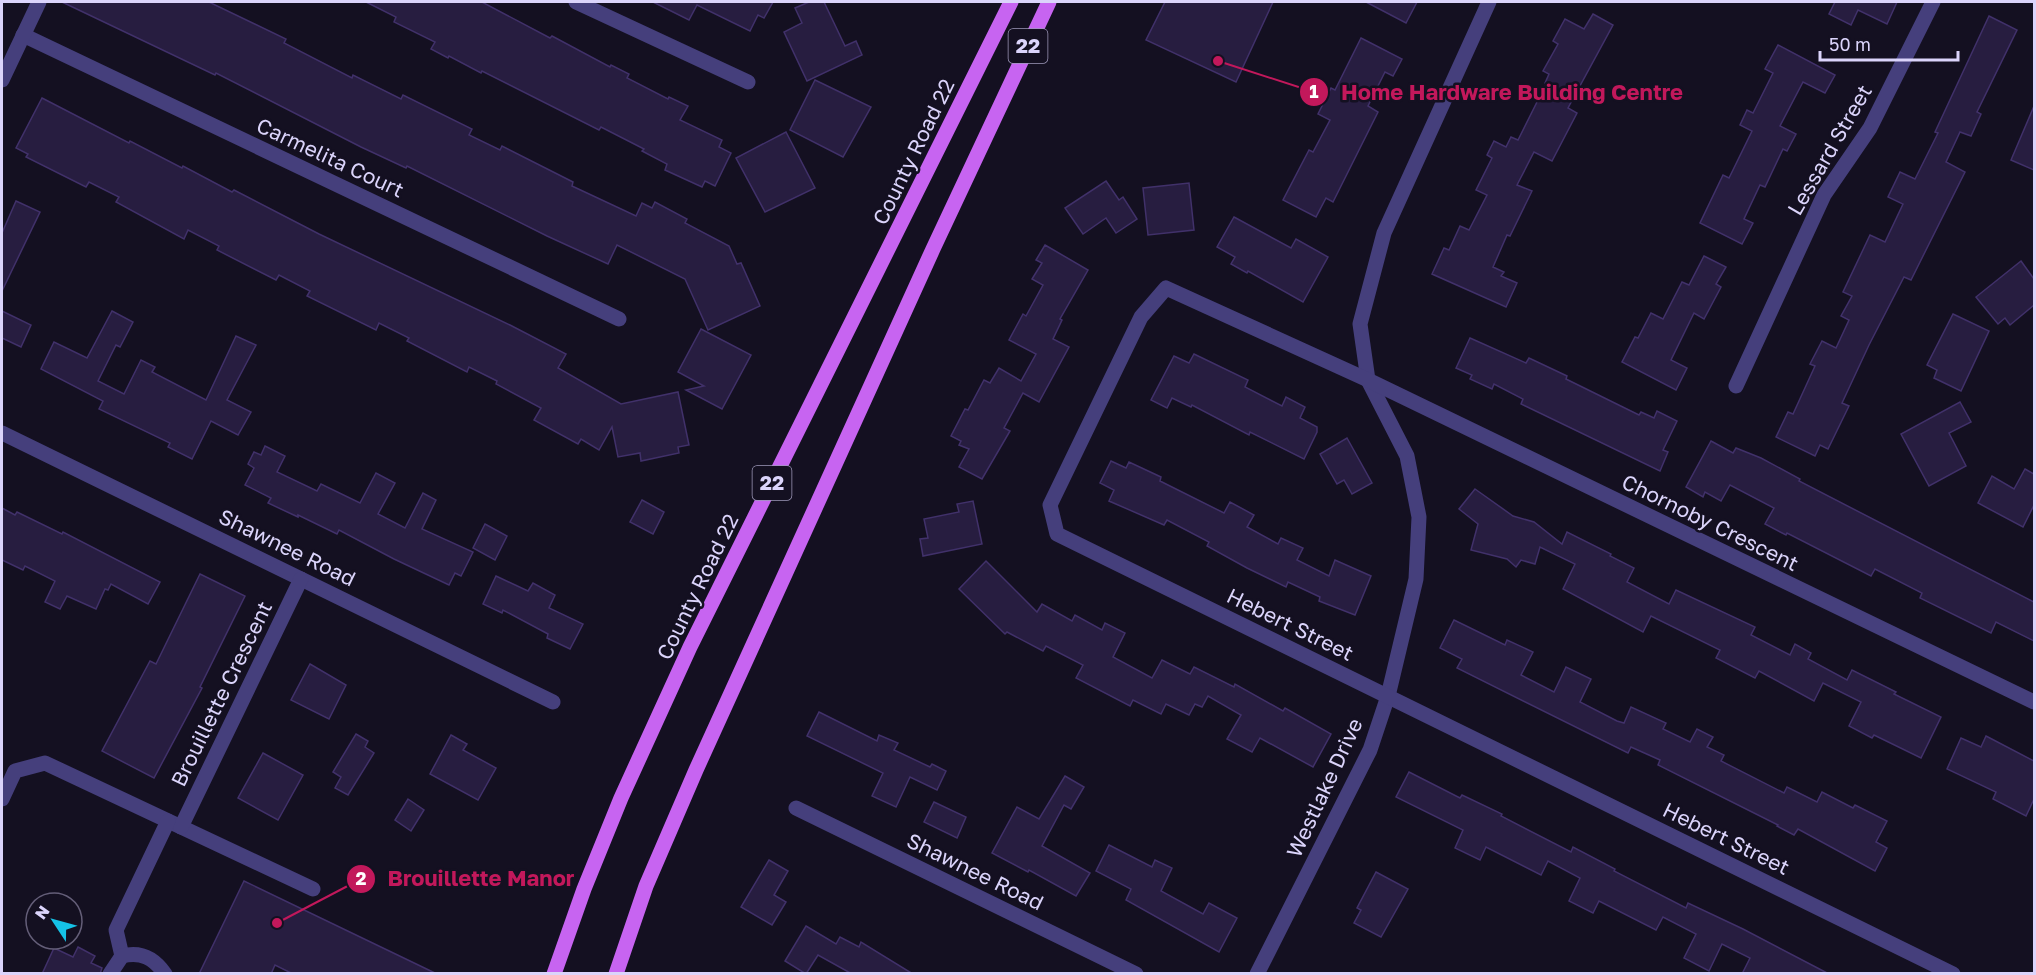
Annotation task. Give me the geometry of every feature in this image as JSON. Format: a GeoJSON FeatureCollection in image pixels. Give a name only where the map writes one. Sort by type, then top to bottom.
{"type":"FeatureCollection","features":[{"type":"Feature","properties":{"kind":"main road","name":"County Road 22"},"geometry":{"type":"LineString","coordinates":[[554,974],[584,889],[621,798],[690,647],[1011,2]]}},
{"type":"Feature","properties":{"kind":"main road","name":"22"},"geometry":{"type":"LineString","coordinates":[[616,974],[646,886],[701,759],[933,249],[1049,2]]}},
{"type":"Feature","properties":{"kind":"street"},"geometry":{"type":"LineString","coordinates":[[2,80],[39,2]]}},
{"type":"Feature","properties":{"kind":"street"},"geometry":{"type":"LineString","coordinates":[[576,2],[748,82]]}},
{"type":"Feature","properties":{"kind":"street","name":"Westlake Drive"},"geometry":{"type":"LineString","coordinates":[[1257,974],[1370,750],[1388,696],[1416,579],[1419,517],[1407,456],[1368,380],[1360,324],[1384,233],[1489,2]]}},
{"type":"Feature","properties":{"kind":"street","name":"Lessard Street"},"geometry":{"type":"LineString","coordinates":[[1736,386],[1824,195],[1870,128],[1933,2]]}},
{"type":"Feature","properties":{"kind":"street","name":"Carmelita Court"},"geometry":{"type":"LineString","coordinates":[[23,35],[619,319]]}},
{"type":"Feature","properties":{"kind":"street","name":"Hebert Street"},"geometry":{"type":"LineString","coordinates":[[1368,380],[1166,288],[1141,317],[1050,505],[1057,534],[1953,974]]}},
{"type":"Feature","properties":{"kind":"street","name":"Chornoby Crescent"},"geometry":{"type":"LineString","coordinates":[[1368,380],[2034,702]]}},
{"type":"Feature","properties":{"kind":"street","name":"Shawnee Road"},"geometry":{"type":"LineString","coordinates":[[2,433],[553,702]]}},
{"type":"Feature","properties":{"kind":"street","name":"Brouillette Crescent"},"geometry":{"type":"LineString","coordinates":[[122,956],[116,930],[174,824],[301,579]]}},
{"type":"Feature","properties":{"kind":"street"},"geometry":{"type":"LineString","coordinates":[[2,799],[15,771],[45,763],[313,889]]}},
{"type":"Feature","properties":{"kind":"street","name":"Shawnee Road"},"geometry":{"type":"LineString","coordinates":[[796,808],[1136,974]]}},
{"type":"Feature","properties":{"kind":"street"},"geometry":{"type":"LineString","coordinates":[[110,974],[122,956],[131,954],[144,956],[157,962],[165,974]]}},
{"type":"Feature","properties":{"kind":"building"},"geometry":{"type":"Polygon","coordinates":[[[62,2],[209,2],[286,39],[284,43],[352,78],[353,75],[401,99],[403,95],[472,129],[469,135],[500,150],[502,146],[573,182],[572,186],[636,216],[642,203],[652,208],[655,202],[687,219],[685,223],[729,246],[737,264],[741,263],[760,306],[708,330],[685,279],[617,245],[608,264],[407,166],[406,168],[361,147],[216,73],[215,75],[62,2]]]}},
{"type":"Feature","properties":{"kind":"building"},"geometry":{"type":"Polygon","coordinates":[[[366,2],[482,2],[550,38],[552,36],[610,67],[611,65],[629,74],[627,78],[668,99],[669,97],[688,106],[680,120],[722,140],[719,147],[731,153],[715,186],[705,181],[702,187],[665,170],[667,164],[642,151],[644,149],[601,127],[599,130],[482,71],[481,73],[431,49],[435,42],[394,22],[396,17],[366,2]]]}},
{"type":"Feature","properties":{"kind":"building"},"geometry":{"type":"Polygon","coordinates":[[[653,2],[773,2],[764,18],[758,15],[750,31],[697,5],[689,20],[653,2]]]}},
{"type":"Feature","properties":{"kind":"building"},"geometry":{"type":"Polygon","coordinates":[[[809,2],[824,2],[845,46],[856,41],[862,55],[807,81],[784,32],[802,23],[795,8],[809,2]]]}},
{"type":"Feature","properties":{"kind":"building"},"geometry":{"type":"Polygon","coordinates":[[[1165,2],[1273,2],[1236,82],[1146,40],[1165,2]]]}},
{"type":"Feature","properties":{"kind":"building"},"geometry":{"type":"Polygon","coordinates":[[[1366,2],[1417,2],[1406,23],[1366,2]]]}},
{"type":"Feature","properties":{"kind":"building"},"geometry":{"type":"Polygon","coordinates":[[[1835,2],[1897,2],[1887,24],[1858,10],[1851,25],[1829,14],[1835,2]]]}},
{"type":"Feature","properties":{"kind":"building"},"geometry":{"type":"Polygon","coordinates":[[[1593,14],[1613,25],[1568,108],[1577,113],[1552,161],[1534,152],[1517,185],[1532,191],[1510,236],[1507,235],[1493,267],[1504,272],[1501,276],[1517,283],[1506,307],[1432,274],[1444,248],[1449,250],[1460,226],[1469,230],[1487,195],[1476,190],[1492,158],[1487,155],[1494,141],[1506,147],[1511,137],[1518,140],[1546,84],[1549,74],[1543,71],[1558,44],[1553,41],[1565,19],[1584,29],[1593,14]]]}},
{"type":"Feature","properties":{"kind":"building"},"geometry":{"type":"Polygon","coordinates":[[[1989,16],[2017,30],[1977,112],[1981,114],[1971,136],[1960,132],[1946,162],[1965,172],[1911,280],[1904,277],[1869,345],[1842,403],[1849,406],[1828,449],[1820,445],[1815,456],[1776,437],[1788,412],[1793,414],[1815,366],[1810,364],[1822,341],[1836,348],[1849,320],[1841,316],[1852,296],[1843,292],[1870,235],[1885,242],[1903,204],[1888,197],[1900,172],[1915,179],[1938,133],[1935,132],[1989,16]]]}},
{"type":"Feature","properties":{"kind":"building"},"geometry":{"type":"Polygon","coordinates":[[[1361,38],[1402,59],[1393,76],[1385,72],[1368,106],[1378,112],[1333,202],[1326,198],[1316,217],[1283,200],[1309,150],[1313,152],[1330,120],[1318,114],[1331,88],[1335,90],[1361,38]]]}},
{"type":"Feature","properties":{"kind":"building"},"geometry":{"type":"Polygon","coordinates":[[[1778,45],[1835,75],[1825,93],[1803,82],[1780,126],[1796,134],[1787,151],[1783,149],[1765,187],[1760,185],[1744,219],[1753,223],[1742,244],[1700,223],[1723,175],[1729,178],[1752,131],[1740,125],[1747,110],[1753,113],[1773,73],[1765,69],[1778,45]]]}},
{"type":"Feature","properties":{"kind":"building"},"geometry":{"type":"Polygon","coordinates":[[[815,80],[871,107],[843,157],[790,130],[815,80]]]}},
{"type":"Feature","properties":{"kind":"building"},"geometry":{"type":"Polygon","coordinates":[[[42,98],[129,143],[130,141],[182,168],[183,166],[232,192],[234,190],[319,234],[566,354],[558,368],[621,404],[678,392],[689,445],[678,447],[679,453],[641,461],[640,453],[618,457],[612,427],[599,450],[581,439],[578,444],[534,420],[541,408],[496,384],[497,381],[469,367],[467,372],[407,341],[409,338],[379,323],[376,330],[307,296],[310,291],[279,275],[276,280],[217,250],[219,246],[188,230],[184,239],[116,202],[119,197],[89,182],[86,187],[26,157],[28,154],[16,148],[42,98]]]}},
{"type":"Feature","properties":{"kind":"building"},"geometry":{"type":"Polygon","coordinates":[[[2034,106],[2034,170],[2011,160],[2034,106]]]}},
{"type":"Feature","properties":{"kind":"building"},"geometry":{"type":"Polygon","coordinates":[[[786,132],[815,188],[765,212],[736,158],[786,132]]]}},
{"type":"Feature","properties":{"kind":"building"},"geometry":{"type":"Polygon","coordinates":[[[1106,181],[1119,200],[1123,197],[1137,219],[1116,233],[1106,218],[1083,234],[1065,208],[1106,181]]]}},
{"type":"Feature","properties":{"kind":"building"},"geometry":{"type":"Polygon","coordinates":[[[1189,183],[1194,230],[1148,235],[1143,188],[1189,183]]]}},
{"type":"Feature","properties":{"kind":"building"},"geometry":{"type":"Polygon","coordinates":[[[16,201],[40,212],[2,291],[2,233],[16,201]]]}},
{"type":"Feature","properties":{"kind":"building"},"geometry":{"type":"Polygon","coordinates":[[[1234,217],[1291,248],[1296,239],[1328,257],[1303,302],[1231,264],[1235,257],[1217,247],[1234,217]]]}},
{"type":"Feature","properties":{"kind":"building"},"geometry":{"type":"Polygon","coordinates":[[[1045,245],[1088,270],[1060,319],[1062,320],[1053,339],[1069,347],[1039,402],[1023,393],[1004,428],[1010,431],[982,479],[959,467],[969,449],[959,445],[961,441],[951,436],[984,380],[990,383],[999,368],[1021,381],[1036,354],[1009,340],[1023,314],[1026,316],[1043,285],[1032,279],[1042,263],[1036,260],[1045,245]]]}},
{"type":"Feature","properties":{"kind":"building"},"geometry":{"type":"Polygon","coordinates":[[[1704,256],[1726,267],[1716,284],[1721,287],[1704,319],[1694,313],[1671,360],[1687,368],[1676,390],[1622,362],[1651,313],[1663,319],[1682,282],[1689,285],[1704,256]]]}},
{"type":"Feature","properties":{"kind":"building"},"geometry":{"type":"Polygon","coordinates":[[[2021,261],[2034,279],[2034,305],[2010,325],[2005,318],[1998,324],[1976,297],[2021,261]]]}},
{"type":"Feature","properties":{"kind":"building"},"geometry":{"type":"Polygon","coordinates":[[[2,311],[31,325],[21,347],[2,338],[2,311]]]}},
{"type":"Feature","properties":{"kind":"building"},"geometry":{"type":"Polygon","coordinates":[[[112,311],[133,322],[120,347],[116,345],[98,381],[124,394],[141,360],[155,367],[152,372],[206,400],[236,336],[256,345],[227,400],[251,412],[238,435],[211,421],[192,459],[168,447],[170,443],[99,409],[103,401],[41,369],[54,342],[87,358],[112,311]]]}},
{"type":"Feature","properties":{"kind":"building"},"geometry":{"type":"Polygon","coordinates":[[[1953,314],[1989,331],[1961,391],[1934,378],[1937,370],[1927,365],[1953,314]]]}},
{"type":"Feature","properties":{"kind":"building"},"geometry":{"type":"Polygon","coordinates":[[[701,329],[751,355],[722,409],[686,390],[704,386],[678,372],[701,329]]]}},
{"type":"Feature","properties":{"kind":"building"},"geometry":{"type":"Polygon","coordinates":[[[1470,338],[1526,363],[1529,358],[1639,415],[1641,412],[1654,418],[1657,411],[1677,421],[1663,450],[1668,452],[1660,471],[1521,404],[1523,399],[1494,384],[1492,389],[1470,379],[1472,375],[1456,368],[1470,338]]]}},
{"type":"Feature","properties":{"kind":"building"},"geometry":{"type":"Polygon","coordinates":[[[1194,354],[1248,380],[1245,387],[1282,406],[1286,397],[1305,407],[1300,418],[1317,427],[1317,432],[1304,459],[1250,432],[1249,435],[1192,405],[1191,407],[1172,398],[1167,408],[1151,400],[1174,356],[1189,363],[1194,354]]]}},
{"type":"Feature","properties":{"kind":"building"},"geometry":{"type":"Polygon","coordinates":[[[1960,402],[1971,422],[1949,433],[1966,466],[1929,486],[1901,434],[1960,402]]]}},
{"type":"Feature","properties":{"kind":"building"},"geometry":{"type":"Polygon","coordinates":[[[1347,438],[1372,483],[1352,494],[1344,480],[1337,484],[1320,454],[1347,438]]]}},
{"type":"Feature","properties":{"kind":"building"},"geometry":{"type":"Polygon","coordinates":[[[1711,441],[1733,453],[1736,448],[1761,458],[1800,479],[1799,481],[2034,602],[2034,641],[1996,622],[1991,633],[1920,598],[1922,593],[1875,569],[1871,576],[1787,533],[1786,535],[1765,524],[1774,508],[1730,485],[1721,501],[1705,492],[1703,497],[1686,487],[1711,441]]]}},
{"type":"Feature","properties":{"kind":"building"},"geometry":{"type":"Polygon","coordinates":[[[265,446],[285,456],[277,472],[317,491],[321,484],[360,503],[376,473],[395,483],[378,514],[405,528],[423,493],[436,500],[422,529],[473,552],[461,576],[455,573],[449,585],[339,530],[337,534],[268,503],[271,498],[245,485],[254,468],[248,464],[254,452],[261,455],[265,446]]]}},
{"type":"Feature","properties":{"kind":"building"},"geometry":{"type":"Polygon","coordinates":[[[1111,461],[1126,468],[1129,462],[1161,477],[1160,481],[1224,513],[1230,502],[1254,515],[1247,527],[1278,544],[1281,538],[1303,548],[1297,560],[1329,576],[1335,560],[1371,576],[1355,615],[1319,601],[1320,597],[1288,582],[1286,587],[1247,568],[1207,546],[1209,542],[1167,520],[1164,525],[1109,501],[1114,490],[1100,483],[1111,461]]]}},
{"type":"Feature","properties":{"kind":"building"},"geometry":{"type":"Polygon","coordinates":[[[2025,469],[2034,474],[2034,505],[2023,527],[1978,503],[1992,476],[2014,489],[2025,469]]]}},
{"type":"Feature","properties":{"kind":"building"},"geometry":{"type":"Polygon","coordinates":[[[1475,489],[1513,516],[1534,522],[1562,544],[1567,532],[1611,554],[1610,556],[1634,568],[1627,582],[1669,604],[1676,590],[1755,627],[1751,635],[1790,655],[1795,644],[1811,653],[1808,659],[1847,680],[1852,670],[1941,717],[1921,758],[1874,735],[1872,738],[1849,726],[1861,702],[1823,683],[1814,701],[1759,671],[1755,678],[1716,658],[1720,650],[1651,616],[1643,632],[1563,589],[1575,564],[1540,547],[1535,564],[1521,560],[1516,567],[1507,559],[1471,550],[1478,524],[1459,509],[1475,489]]]}},
{"type":"Feature","properties":{"kind":"building"},"geometry":{"type":"Polygon","coordinates":[[[642,500],[664,512],[653,534],[630,522],[642,500]]]}},
{"type":"Feature","properties":{"kind":"building"},"geometry":{"type":"Polygon","coordinates":[[[973,501],[982,544],[923,556],[920,539],[928,538],[924,519],[959,512],[957,504],[973,501]]]}},
{"type":"Feature","properties":{"kind":"building"},"geometry":{"type":"Polygon","coordinates":[[[2,508],[15,515],[17,512],[62,534],[63,532],[160,582],[148,604],[111,584],[108,590],[105,589],[96,609],[67,596],[60,609],[45,602],[55,581],[25,566],[23,570],[2,560],[2,508]]]}},
{"type":"Feature","properties":{"kind":"building"},"geometry":{"type":"Polygon","coordinates":[[[485,524],[507,536],[495,560],[473,548],[485,524]]]}},
{"type":"Feature","properties":{"kind":"building"},"geometry":{"type":"Polygon","coordinates":[[[986,561],[1037,612],[1042,604],[1072,621],[1075,615],[1102,630],[1105,623],[1125,633],[1113,657],[1152,678],[1162,660],[1190,674],[1194,667],[1234,687],[1235,684],[1283,711],[1285,708],[1331,734],[1313,767],[1260,738],[1252,752],[1227,739],[1241,715],[1208,696],[1202,707],[1195,704],[1189,715],[1166,704],[1161,714],[1133,700],[1130,706],[1076,678],[1083,665],[1046,646],[1043,651],[1007,632],[1005,634],[959,589],[986,561]]]}},
{"type":"Feature","properties":{"kind":"building"},"geometry":{"type":"Polygon","coordinates":[[[200,574],[245,596],[200,687],[202,688],[154,778],[102,751],[150,661],[156,664],[200,574]]]}},
{"type":"Feature","properties":{"kind":"building"},"geometry":{"type":"Polygon","coordinates":[[[496,576],[528,591],[533,583],[555,595],[549,608],[583,624],[570,649],[547,638],[548,634],[503,610],[502,613],[483,604],[496,576]]]}},
{"type":"Feature","properties":{"kind":"building"},"geometry":{"type":"Polygon","coordinates":[[[1454,620],[1505,645],[1507,640],[1533,652],[1521,675],[1554,692],[1566,667],[1591,679],[1580,702],[1617,721],[1624,723],[1631,707],[1666,723],[1663,729],[1690,742],[1697,729],[1713,737],[1707,747],[1724,755],[1721,761],[1784,793],[1787,787],[1817,802],[1822,792],[1853,808],[1855,805],[1887,821],[1876,842],[1887,848],[1875,871],[1798,829],[1794,835],[1658,765],[1660,760],[1631,747],[1628,753],[1457,668],[1462,659],[1440,648],[1454,620]]]}},
{"type":"Feature","properties":{"kind":"building"},"geometry":{"type":"Polygon","coordinates":[[[310,664],[346,685],[329,719],[291,700],[310,664]]]}},
{"type":"Feature","properties":{"kind":"building"},"geometry":{"type":"Polygon","coordinates":[[[819,712],[877,741],[879,735],[898,743],[894,750],[930,767],[932,764],[946,771],[937,790],[910,777],[896,807],[872,796],[883,773],[807,736],[819,712]]]}},
{"type":"Feature","properties":{"kind":"building"},"geometry":{"type":"Polygon","coordinates":[[[356,734],[368,741],[365,747],[374,753],[348,795],[335,788],[341,777],[333,772],[356,734]]]}},
{"type":"Feature","properties":{"kind":"building"},"geometry":{"type":"Polygon","coordinates":[[[451,735],[467,744],[463,750],[496,768],[478,800],[430,774],[451,735]]]}},
{"type":"Feature","properties":{"kind":"building"},"geometry":{"type":"Polygon","coordinates":[[[1986,736],[2034,761],[2034,799],[2026,816],[1993,799],[1996,792],[1947,769],[1961,738],[1981,747],[1986,736]]]}},
{"type":"Feature","properties":{"kind":"building"},"geometry":{"type":"Polygon","coordinates":[[[263,753],[303,775],[278,820],[238,798],[263,753]]]}},
{"type":"Feature","properties":{"kind":"building"},"geometry":{"type":"Polygon","coordinates":[[[1409,772],[1460,798],[1462,795],[1502,814],[1501,816],[1571,852],[1573,847],[1686,908],[1688,903],[1829,974],[1742,974],[1750,958],[1722,944],[1709,971],[1684,958],[1696,934],[1663,917],[1656,930],[1599,901],[1593,913],[1569,901],[1580,878],[1548,861],[1541,875],[1486,847],[1480,860],[1455,848],[1463,830],[1396,797],[1409,772]]]}},
{"type":"Feature","properties":{"kind":"building"},"geometry":{"type":"Polygon","coordinates":[[[1065,776],[1084,787],[1071,809],[1064,805],[1042,846],[1090,873],[1076,896],[992,853],[1017,807],[1039,819],[1065,776]]]}},
{"type":"Feature","properties":{"kind":"building"},"geometry":{"type":"Polygon","coordinates":[[[408,799],[424,810],[411,831],[395,820],[408,799]]]}},
{"type":"Feature","properties":{"kind":"building"},"geometry":{"type":"Polygon","coordinates":[[[934,802],[966,817],[957,838],[924,822],[934,802]]]}},
{"type":"Feature","properties":{"kind":"building"},"geometry":{"type":"Polygon","coordinates":[[[1109,845],[1152,867],[1155,860],[1172,868],[1161,891],[1203,914],[1209,903],[1237,918],[1219,952],[1126,900],[1131,889],[1096,871],[1109,845]]]}},
{"type":"Feature","properties":{"kind":"building"},"geometry":{"type":"Polygon","coordinates":[[[769,860],[788,871],[774,895],[786,902],[772,925],[741,907],[769,860]]]}},
{"type":"Feature","properties":{"kind":"building"},"geometry":{"type":"Polygon","coordinates":[[[1376,872],[1408,889],[1381,937],[1354,923],[1361,910],[1357,908],[1376,872]]]}},
{"type":"Feature","properties":{"kind":"building"},"geometry":{"type":"Polygon","coordinates":[[[244,881],[437,974],[293,974],[275,965],[271,974],[199,974],[244,881]]]}},
{"type":"Feature","properties":{"kind":"building"},"geometry":{"type":"Polygon","coordinates":[[[806,926],[836,944],[840,937],[859,947],[861,942],[913,974],[852,974],[818,955],[806,974],[785,961],[806,926]]]}},
{"type":"Feature","properties":{"kind":"building"},"geometry":{"type":"Polygon","coordinates":[[[84,950],[95,956],[91,963],[102,968],[100,974],[42,974],[53,951],[60,951],[73,957],[76,951],[84,950]]]}},
{"type":"Feature","properties":{"kind":"place","name":"Home Hardware Building Centre"},"geometry":{"type":"Point","coordinates":[1218,61]}},
{"type":"Feature","properties":{"kind":"place","name":"Brouillette Manor"},"geometry":{"type":"Point","coordinates":[277,923]}}]}
